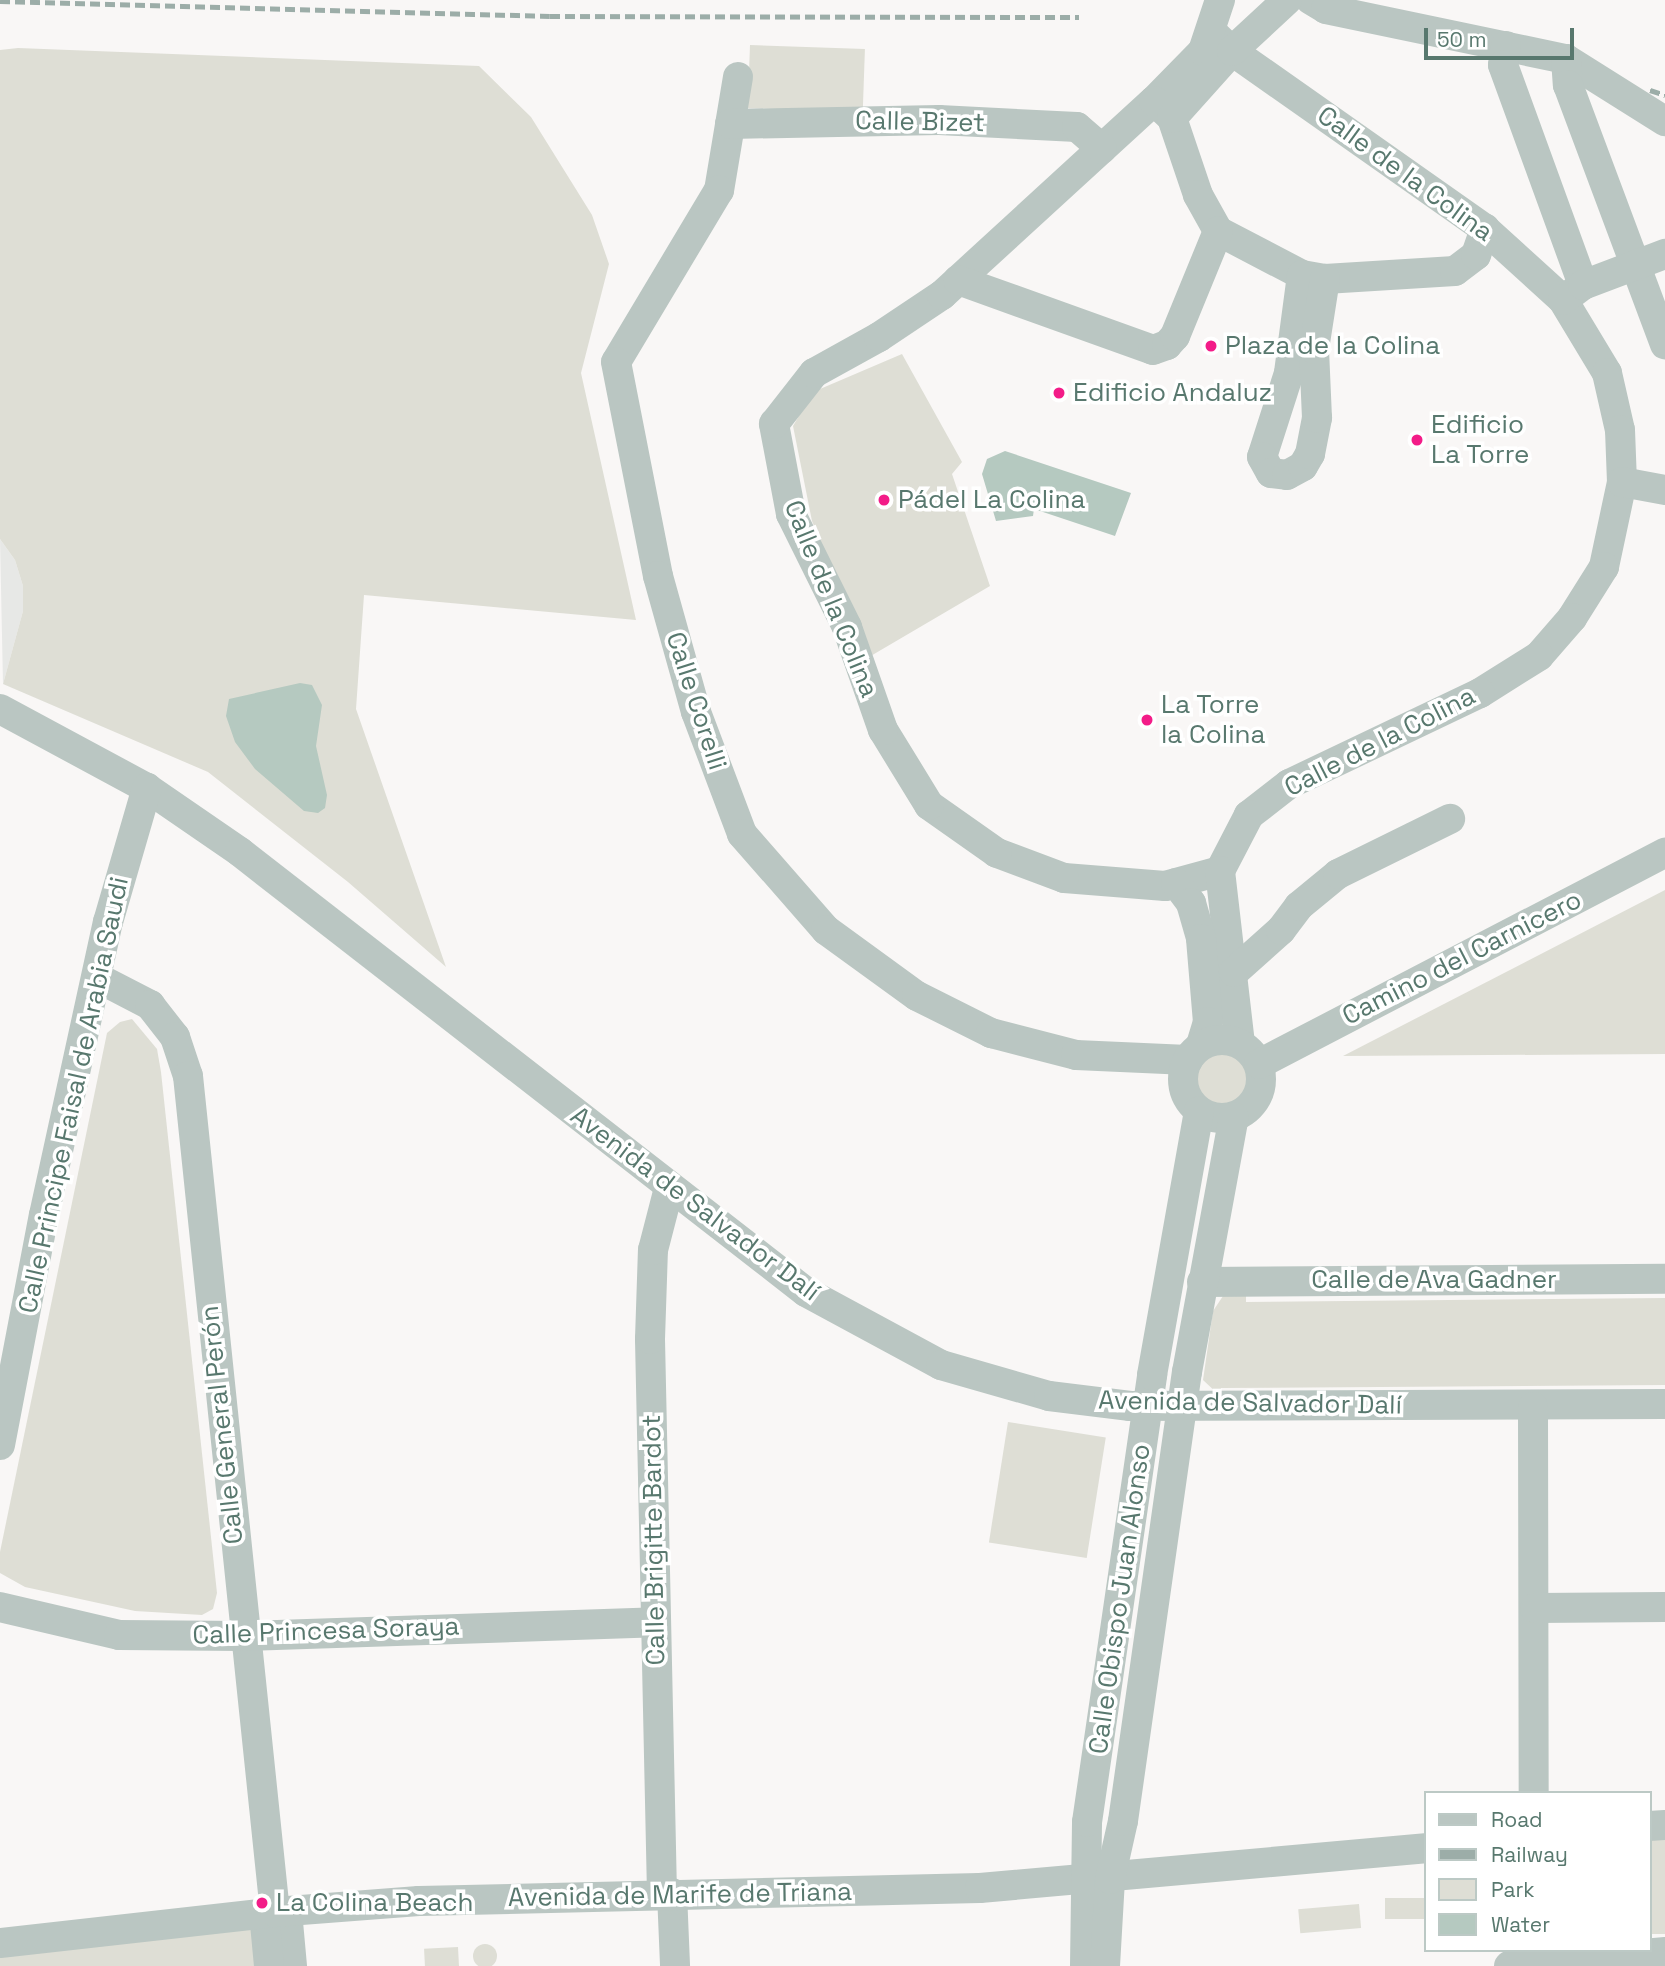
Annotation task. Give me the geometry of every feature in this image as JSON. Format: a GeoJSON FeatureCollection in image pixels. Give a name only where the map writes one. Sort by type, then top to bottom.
{"type":"FeatureCollection","features":[{"type":"Feature","properties":{"kind":"street"},"geometry":{"type":"LineString","coordinates":[[1204,0],[1222,41]]}},
{"type":"Feature","properties":{"kind":"street","name":"Calle de la Colina"},"geometry":{"type":"LineString","coordinates":[[1220,0],[1222,41]]}},
{"type":"Feature","properties":{"kind":"street","name":"Calle de la Colina"},"geometry":{"type":"LineString","coordinates":[[1222,41],[1573,293],[1606,373],[1620,430],[1622,482],[1604,567],[1572,618],[1539,656],[1480,693],[1289,784],[1249,815],[1220,871],[1176,883],[1064,878],[997,853],[929,805],[883,730],[846,627],[791,514],[774,424],[814,373],[879,337],[958,280],[1102,149],[1163,110],[1203,51],[1287,0]]}},
{"type":"Feature","properties":{"kind":"street"},"geometry":{"type":"LineString","coordinates":[[1311,0],[1326,9],[1566,59],[1665,121]]}},
{"type":"Feature","properties":{"kind":"street"},"geometry":{"type":"LineString","coordinates":[[1506,46],[1503,65],[1573,293],[1665,254]]}},
{"type":"Feature","properties":{"kind":"street"},"geometry":{"type":"LineString","coordinates":[[1566,59],[1567,85],[1665,344]]}},
{"type":"Feature","properties":{"kind":"street","name":"Calle Corelli"},"geometry":{"type":"LineString","coordinates":[[738,77],[719,190],[616,362],[658,576],[695,712],[742,834],[826,930],[917,996],[991,1033],[1076,1055],[1194,1052]]}},
{"type":"Feature","properties":{"kind":"street"},"geometry":{"type":"LineString","coordinates":[[1163,110],[1198,195],[1218,231],[1314,277],[1455,271],[1476,255],[1485,229]]}},
{"type":"Feature","properties":{"kind":"street","name":"Calle Bizet"},"geometry":{"type":"LineString","coordinates":[[730,124],[939,120],[1077,127],[1102,149]]}},
{"type":"Feature","properties":{"kind":"street"},"geometry":{"type":"LineString","coordinates":[[958,280],[1153,350],[1167,345],[1175,336],[1218,231]]}},
{"type":"Feature","properties":{"kind":"street"},"geometry":{"type":"LineString","coordinates":[[1314,277],[1317,418],[1310,454],[1303,466],[1287,475],[1271,473],[1262,457],[1289,373],[1314,277]]}},
{"type":"Feature","properties":{"kind":"street"},"geometry":{"type":"LineString","coordinates":[[1622,482],[1665,490]]}},
{"type":"Feature","properties":{"kind":"street","name":"Avenida de Salvador Dalí"},"geometry":{"type":"LineString","coordinates":[[0,709],[147,788],[240,852],[806,1292],[941,1365],[1049,1396],[1148,1406],[1533,1407],[1665,1404]]}},
{"type":"Feature","properties":{"kind":"street","name":"Calle Principe Faisal de Arabia Saudi"},"geometry":{"type":"LineString","coordinates":[[0,1445],[44,1215],[98,978],[108,922],[147,788]]}},
{"type":"Feature","properties":{"kind":"street"},"geometry":{"type":"LineString","coordinates":[[1234,972],[1281,930],[1299,906],[1338,874],[1450,819]]}},
{"type":"Feature","properties":{"kind":"street","name":"Camino del Carnicero"},"geometry":{"type":"LineString","coordinates":[[1249,1054],[1665,853]]}},
{"type":"Feature","properties":{"kind":"street"},"geometry":{"type":"LineString","coordinates":[[1176,883],[1192,904],[1201,939],[1208,1022],[1183,1083],[1199,1111],[1234,1116],[1255,1101],[1260,1090],[1249,1054],[1234,972],[1220,871]]}},
{"type":"Feature","properties":{"kind":"street","name":"Calle General Perón"},"geometry":{"type":"LineString","coordinates":[[98,978],[149,1005],[175,1037],[188,1076],[243,1636],[275,1912],[292,1966]]}},
{"type":"Feature","properties":{"kind":"street"},"geometry":{"type":"LineString","coordinates":[[1194,1052],[1227,1039],[1249,1054]]}},
{"type":"Feature","properties":{"kind":"street","name":"Calle Obispo Juan Alonso"},"geometry":{"type":"LineString","coordinates":[[1105,1966],[1097,1881],[1087,1822],[1148,1406],[1199,1111]]}},
{"type":"Feature","properties":{"kind":"street","name":"Calle Obispo Juan Alonso"},"geometry":{"type":"LineString","coordinates":[[1085,1966],[1097,1881],[1123,1821],[1181,1406],[1234,1116]]}},
{"type":"Feature","properties":{"kind":"street","name":"Calle Brigitte Bardot"},"geometry":{"type":"LineString","coordinates":[[655,1966],[662,1894],[650,1339],[653,1250],[669,1188]]}},
{"type":"Feature","properties":{"kind":"street","name":"Calle de Ava Gadner"},"geometry":{"type":"LineString","coordinates":[[1202,1282],[1665,1279]]}},
{"type":"Feature","properties":{"kind":"street"},"geometry":{"type":"LineString","coordinates":[[1533,1407],[1534,1791]]}},
{"type":"Feature","properties":{"kind":"street","name":"Calle Princesa Soraya"},"geometry":{"type":"LineString","coordinates":[[0,1606],[119,1635],[243,1636],[656,1622]]}},
{"type":"Feature","properties":{"kind":"street"},"geometry":{"type":"LineString","coordinates":[[1535,1608],[1665,1607]]}},
{"type":"Feature","properties":{"kind":"street"},"geometry":{"type":"LineString","coordinates":[[1123,1821],[1135,1860],[1152,1875]]}},
{"type":"Feature","properties":{"kind":"street","name":"Avenida de Marife de Triana"},"geometry":{"type":"LineString","coordinates":[[0,1943],[275,1912],[419,1901],[662,1894],[874,1893],[1097,1881],[1424,1848]]}},
{"type":"Feature","properties":{"kind":"street","name":"Calle Brigitte Bardot"},"geometry":{"type":"LineString","coordinates":[[662,1894],[675,1966]]}},
{"type":"Feature","properties":{"kind":"street","name":"Calle General Perón"},"geometry":{"type":"LineString","coordinates":[[269,1966],[275,1912]]}},
{"type":"Feature","properties":{"kind":"street"},"geometry":{"type":"LineString","coordinates":[[1525,1960],[1665,1952]]}},
{"type":"Feature","properties":{"kind":"shaded area"},"geometry":{"type":"Polygon","coordinates":[[[0,539],[15,560],[23,586],[23,611],[3,684],[0,539]]]}},
{"type":"Feature","properties":{"kind":"green space"},"geometry":{"type":"Polygon","coordinates":[[[750,45],[865,49],[863,112],[748,108],[750,45]]]}},
{"type":"Feature","properties":{"kind":"green space"},"geometry":{"type":"Polygon","coordinates":[[[18,48],[479,66],[531,117],[592,215],[609,264],[581,373],[636,620],[364,595],[356,709],[446,967],[348,882],[208,772],[3,684],[23,611],[23,586],[15,560],[0,539],[0,50],[18,48]]]}},
{"type":"Feature","properties":{"kind":"green space","name":"Pádel La Colina"},"geometry":{"type":"Polygon","coordinates":[[[902,354],[962,462],[952,474],[990,586],[869,657],[812,521],[793,426],[813,392],[902,354]]]}},
{"type":"Feature","properties":{"kind":"green space"},"geometry":{"type":"Polygon","coordinates":[[[1665,890],[1665,1054],[1343,1056],[1665,890]]]}},
{"type":"Feature","properties":{"kind":"green space"},"geometry":{"type":"Polygon","coordinates":[[[132,1019],[157,1049],[161,1072],[217,1593],[213,1609],[202,1615],[135,1611],[25,1587],[0,1573],[0,1552],[107,1033],[120,1022],[132,1019]]]}},
{"type":"Feature","properties":{"kind":"green space"},"geometry":{"type":"Polygon","coordinates":[[[1221,1050],[1232,1052],[1245,1063],[1250,1079],[1248,1090],[1237,1103],[1221,1108],[1210,1106],[1197,1095],[1192,1079],[1194,1068],[1205,1055],[1221,1050]]]}},
{"type":"Feature","properties":{"kind":"green space"},"geometry":{"type":"Polygon","coordinates":[[[1223,1296],[1246,1296],[1246,1302],[1665,1298],[1665,1385],[1221,1388],[1219,1395],[1203,1380],[1213,1311],[1223,1296]]]}},
{"type":"Feature","properties":{"kind":"green space"},"geometry":{"type":"Polygon","coordinates":[[[1008,1422],[1106,1437],[1087,1558],[989,1542],[1008,1422]]]}},
{"type":"Feature","properties":{"kind":"green space"},"geometry":{"type":"Polygon","coordinates":[[[1651,1837],[1665,1837],[1665,1934],[1651,1934],[1651,1837]]]}},
{"type":"Feature","properties":{"kind":"green space"},"geometry":{"type":"Polygon","coordinates":[[[1385,1898],[1424,1898],[1424,1919],[1385,1919],[1385,1898]]]}},
{"type":"Feature","properties":{"kind":"green space"},"geometry":{"type":"Polygon","coordinates":[[[1359,1904],[1361,1928],[1300,1933],[1298,1909],[1359,1904]]]}},
{"type":"Feature","properties":{"kind":"green space"},"geometry":{"type":"Polygon","coordinates":[[[256,1926],[261,1966],[0,1966],[0,1954],[256,1926]]]}},
{"type":"Feature","properties":{"kind":"green space"},"geometry":{"type":"Polygon","coordinates":[[[480,1945],[490,1945],[496,1951],[496,1961],[490,1967],[480,1967],[474,1961],[474,1951],[480,1945]]]}},
{"type":"Feature","properties":{"kind":"green space"},"geometry":{"type":"Polygon","coordinates":[[[458,1947],[459,1966],[425,1966],[424,1949],[458,1947]]]}},
{"type":"Feature","properties":{"kind":"water"},"geometry":{"type":"Polygon","coordinates":[[[1005,451],[1131,493],[1115,536],[1034,509],[1033,516],[996,521],[982,474],[987,459],[1005,451]]]}},
{"type":"Feature","properties":{"kind":"water"},"geometry":{"type":"Polygon","coordinates":[[[300,683],[312,685],[322,705],[316,746],[327,795],[325,808],[318,813],[304,811],[255,769],[235,742],[226,716],[229,699],[300,683]]]}},
{"type":"Feature","properties":{"kind":"railway"},"geometry":{"type":"LineString","coordinates":[[0,1],[550,16],[1079,17]]}},
{"type":"Feature","properties":{"kind":"railway"},"geometry":{"type":"LineString","coordinates":[[1650,90],[1665,95]]}},
{"type":"Feature","properties":{"kind":"place","name":"Plaza de la Colina"},"geometry":{"type":"Point","coordinates":[1211,346]}},
{"type":"Feature","properties":{"kind":"place","name":"Edificio Andaluz"},"geometry":{"type":"Point","coordinates":[1059,393]}},
{"type":"Feature","properties":{"kind":"place","name":"Edificio La Torre"},"geometry":{"type":"Point","coordinates":[1417,440]}},
{"type":"Feature","properties":{"kind":"place","name":"Pádel La Colina"},"geometry":{"type":"Point","coordinates":[884,500]}},
{"type":"Feature","properties":{"kind":"place","name":"La Torre la Colina"},"geometry":{"type":"Point","coordinates":[1147,720]}},
{"type":"Feature","properties":{"kind":"place","name":"La Colina Beach"},"geometry":{"type":"Point","coordinates":[262,1903]}}]}
